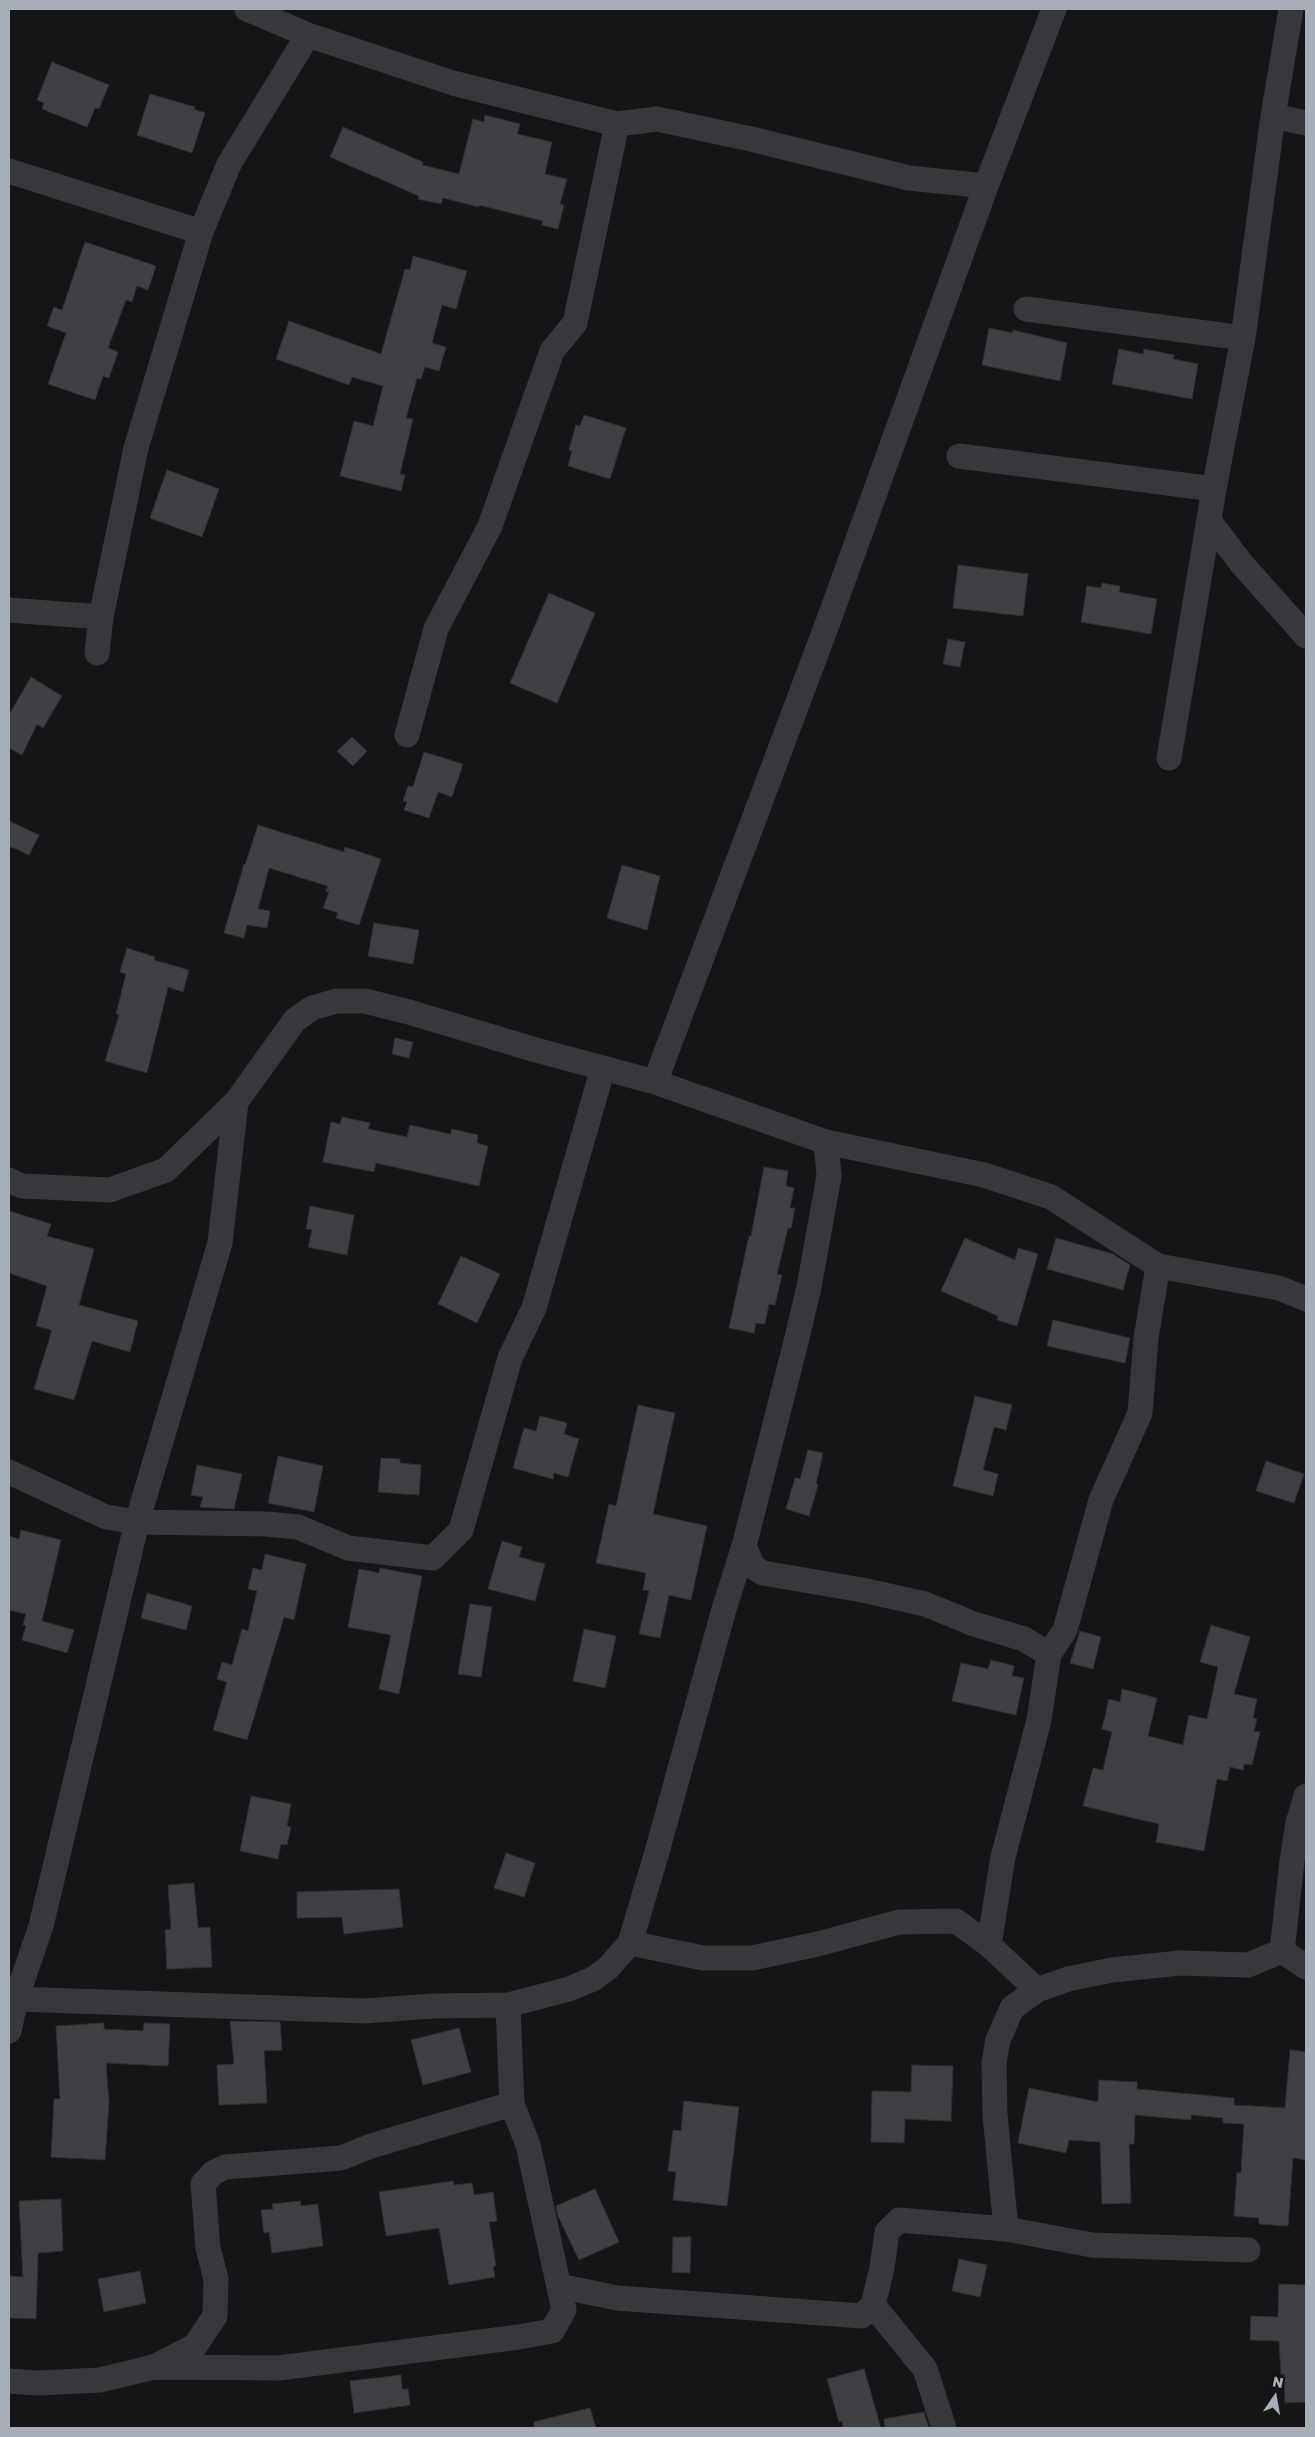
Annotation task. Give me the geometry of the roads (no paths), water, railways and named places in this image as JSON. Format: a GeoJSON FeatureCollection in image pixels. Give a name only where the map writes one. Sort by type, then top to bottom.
{"type":"FeatureCollection","features":[{"type":"Feature","properties":{"kind":"street"},"geometry":{"type":"LineString","coordinates":[[247,9],[308,35],[453,83],[617,124],[657,118],[909,178],[986,186]]}},
{"type":"Feature","properties":{"kind":"street"},"geometry":{"type":"LineString","coordinates":[[655,1082],[828,622],[986,186],[1054,9]]}},
{"type":"Feature","properties":{"kind":"street"},"geometry":{"type":"LineString","coordinates":[[1169,758],[1214,489],[1243,338],[1273,116],[1291,9]]}},
{"type":"Feature","properties":{"kind":"street"},"geometry":{"type":"LineString","coordinates":[[97,653],[101,617],[136,448],[201,232],[229,164],[308,35]]}},
{"type":"Feature","properties":{"kind":"street"},"geometry":{"type":"LineString","coordinates":[[1273,116],[1306,123]]}},
{"type":"Feature","properties":{"kind":"street"},"geometry":{"type":"LineString","coordinates":[[407,735],[436,629],[490,526],[552,351],[575,322],[617,124]]}},
{"type":"Feature","properties":{"kind":"street"},"geometry":{"type":"LineString","coordinates":[[9,171],[201,232]]}},
{"type":"Feature","properties":{"kind":"street"},"geometry":{"type":"LineString","coordinates":[[1026,309],[1243,338]]}},
{"type":"Feature","properties":{"kind":"street"},"geometry":{"type":"LineString","coordinates":[[959,456],[1214,489]]}},
{"type":"Feature","properties":{"kind":"street"},"geometry":{"type":"LineString","coordinates":[[1210,522],[1241,564],[1306,636]]}},
{"type":"Feature","properties":{"kind":"street"},"geometry":{"type":"LineString","coordinates":[[9,610],[101,617]]}},
{"type":"Feature","properties":{"kind":"street"},"geometry":{"type":"LineString","coordinates":[[9,1180],[22,1186],[110,1190],[166,1170],[236,1102],[295,1020],[312,1008],[337,1001],[365,1001],[655,1082],[826,1142],[984,1175],[1052,1197],[1158,1266],[1279,1288],[1306,1299]]}},
{"type":"Feature","properties":{"kind":"street"},"geometry":{"type":"LineString","coordinates":[[9,1472],[106,1517],[137,1522],[266,1524],[298,1527],[348,1548],[432,1558],[461,1530],[510,1358],[534,1308],[603,1068]]}},
{"type":"Feature","properties":{"kind":"street"},"geometry":{"type":"LineString","coordinates":[[9,2031],[16,1999],[41,1926],[137,1522],[220,1243],[236,1102]]}},
{"type":"Feature","properties":{"kind":"street"},"geometry":{"type":"LineString","coordinates":[[16,1999],[365,2011],[433,2006],[508,2005],[569,1989],[593,1979],[608,1968],[630,1943],[658,1852],[724,1609],[744,1546],[809,1287],[829,1176],[826,1142]]}},
{"type":"Feature","properties":{"kind":"street"},"geometry":{"type":"LineString","coordinates":[[988,1945],[1003,1857],[1039,1720],[1049,1654],[1065,1630],[1101,1500],[1140,1413],[1146,1338],[1158,1266]]}},
{"type":"Feature","properties":{"kind":"street"},"geometry":{"type":"LineString","coordinates":[[744,1546],[753,1567],[763,1573],[862,1590],[926,1604],[974,1624],[1024,1639],[1049,1654]]}},
{"type":"Feature","properties":{"kind":"street"},"geometry":{"type":"LineString","coordinates":[[1282,1952],[1290,1871],[1298,1823],[1306,1796]]}},
{"type":"Feature","properties":{"kind":"street"},"geometry":{"type":"LineString","coordinates":[[630,1943],[703,1958],[752,1958],[818,1944],[899,1922],[956,1921],[988,1945],[1037,1990]]}},
{"type":"Feature","properties":{"kind":"street"},"geometry":{"type":"LineString","coordinates":[[1282,1952],[1306,1967]]}},
{"type":"Feature","properties":{"kind":"street"},"geometry":{"type":"LineString","coordinates":[[1006,2229],[995,2115],[994,2063],[998,2040],[1012,2008],[1037,1990],[1068,1979],[1112,1970],[1180,1963],[1248,1965],[1282,1952]]}},
{"type":"Feature","properties":{"kind":"street"},"geometry":{"type":"LineString","coordinates":[[154,2367],[279,2368],[527,2336],[552,2331],[564,2310],[528,2145],[512,2104],[508,2005]]}},
{"type":"Feature","properties":{"kind":"street"},"geometry":{"type":"LineString","coordinates":[[9,2381],[38,2383],[100,2380],[154,2367],[195,2346],[215,2316],[216,2279],[208,2248],[203,2184],[213,2173],[225,2167],[341,2158],[370,2146],[512,2104]]}},
{"type":"Feature","properties":{"kind":"street"},"geometry":{"type":"LineString","coordinates":[[559,2286],[617,2298],[862,2316],[873,2305],[882,2268],[887,2232],[899,2220],[1006,2229],[1092,2245],[1248,2250]]}},
{"type":"Feature","properties":{"kind":"street"},"geometry":{"type":"LineString","coordinates":[[873,2305],[925,2369],[944,2428]]}}]}
